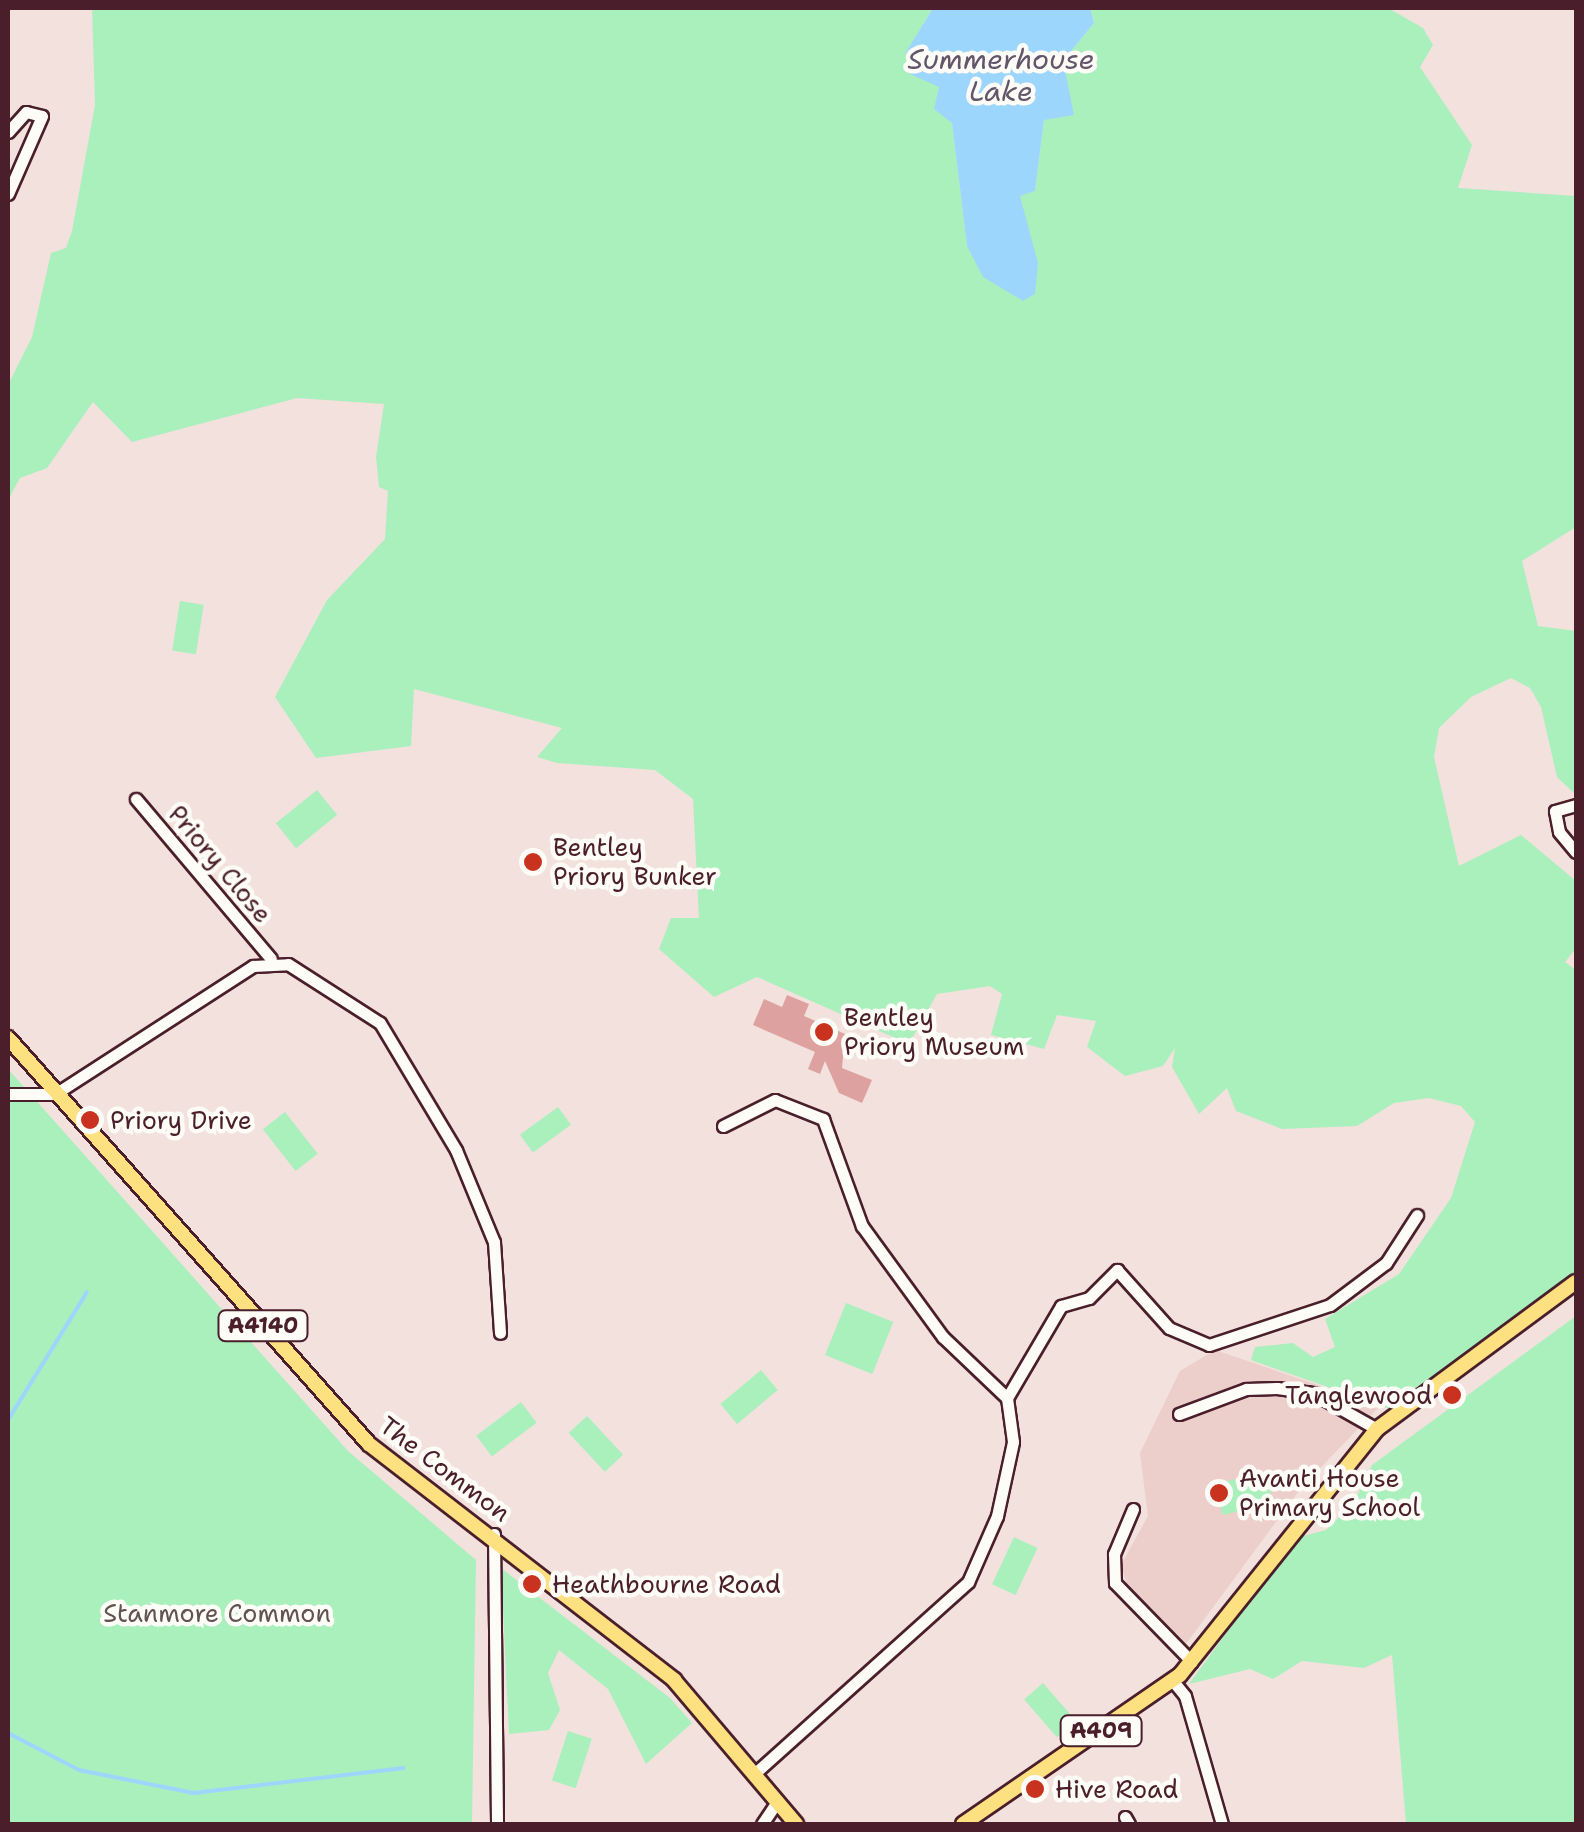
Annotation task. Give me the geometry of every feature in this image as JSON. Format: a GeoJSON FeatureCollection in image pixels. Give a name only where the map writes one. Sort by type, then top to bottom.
{"type":"FeatureCollection","features":[{"type":"Feature","properties":{"kind":"main road","name":"The Common"},"geometry":{"type":"LineString","coordinates":[[8,1038],[369,1444],[494,1534],[674,1680],[796,1824]]}},
{"type":"Feature","properties":{"kind":"main road","name":"A409"},"geometry":{"type":"LineString","coordinates":[[963,1824],[1172,1681],[1192,1662],[1377,1429],[1576,1282]]}},
{"type":"Feature","properties":{"kind":"street"},"geometry":{"type":"LineString","coordinates":[[8,132],[26,112],[42,116],[8,194]]}},
{"type":"Feature","properties":{"kind":"street","name":"Priory Close"},"geometry":{"type":"LineString","coordinates":[[136,799],[271,959]]}},
{"type":"Feature","properties":{"kind":"street"},"geometry":{"type":"LineString","coordinates":[[1576,804],[1556,811],[1559,832],[1576,852]]}},
{"type":"Feature","properties":{"kind":"street"},"geometry":{"type":"LineString","coordinates":[[8,1094],[54,1094],[271,959],[386,1032],[482,1202],[494,1242],[500,1333]]}},
{"type":"Feature","properties":{"kind":"street"},"geometry":{"type":"LineString","coordinates":[[722,1126],[775,1100],[822,1119],[845,1192],[882,1258],[967,1365],[1007,1398]]}},
{"type":"Feature","properties":{"kind":"street"},"geometry":{"type":"LineString","coordinates":[[754,1774],[973,1574],[1011,1466],[1007,1398],[1061,1306],[1088,1298],[1117,1270],[1169,1328],[1209,1345],[1330,1304],[1386,1263],[1417,1215]]}},
{"type":"Feature","properties":{"kind":"street"},"geometry":{"type":"LineString","coordinates":[[1179,1414],[1246,1389],[1278,1388],[1313,1393],[1377,1429]]}},
{"type":"Feature","properties":{"kind":"street"},"geometry":{"type":"LineString","coordinates":[[1133,1509],[1114,1554],[1115,1584],[1192,1662]]}},
{"type":"Feature","properties":{"kind":"street"},"geometry":{"type":"LineString","coordinates":[[494,1534],[497,1824]]}},
{"type":"Feature","properties":{"kind":"street"},"geometry":{"type":"LineString","coordinates":[[1172,1681],[1185,1696],[1222,1824]]}},
{"type":"Feature","properties":{"kind":"street"},"geometry":{"type":"LineString","coordinates":[[762,1824],[777,1802]]}},
{"type":"Feature","properties":{"kind":"shaded area","name":"Avanti House Primary School"},"geometry":{"type":"Polygon","coordinates":[[[1215,1350],[1380,1406],[1301,1488],[1186,1644],[1127,1584],[1121,1565],[1148,1516],[1140,1453],[1180,1371],[1215,1350]]]}},
{"type":"Feature","properties":{"kind":"green space"},"geometry":{"type":"Polygon","coordinates":[[[92,8],[933,8],[906,52],[939,87],[952,123],[967,246],[1038,264],[1019,195],[1035,191],[1044,120],[1066,102],[1063,61],[1094,23],[1090,8],[1388,8],[1423,28],[1433,45],[1420,67],[1472,145],[1458,188],[1576,196],[1576,527],[1522,561],[1538,626],[1576,631],[1576,795],[1557,777],[1541,707],[1530,688],[1511,678],[1471,697],[1439,728],[1434,757],[1459,866],[1521,835],[1576,881],[1576,948],[1565,962],[1576,970],[1576,1273],[1390,1409],[1251,1360],[1255,1347],[1293,1343],[1313,1357],[1335,1347],[1325,1319],[1399,1274],[1451,1198],[1475,1122],[1461,1106],[1429,1098],[1394,1103],[1357,1126],[1282,1129],[1236,1111],[1227,1088],[1199,1114],[1172,1067],[1175,1048],[1163,1066],[1125,1076],[1087,1047],[1096,1021],[1057,1015],[1044,1049],[991,1035],[1002,994],[990,986],[937,994],[909,1044],[757,977],[714,997],[659,949],[671,918],[699,918],[693,799],[655,770],[557,763],[537,757],[562,728],[414,689],[411,746],[316,758],[275,697],[327,600],[385,539],[388,491],[379,487],[376,457],[384,404],[297,398],[132,442],[93,402],[47,468],[20,478],[8,500],[8,385],[32,337],[51,253],[66,248],[72,231],[95,105],[92,8]]]}},
{"type":"Feature","properties":{"kind":"green space"},"geometry":{"type":"Polygon","coordinates":[[[180,601],[204,605],[196,654],[172,650],[180,601]]]}},
{"type":"Feature","properties":{"kind":"green space"},"geometry":{"type":"Polygon","coordinates":[[[317,790],[337,815],[296,848],[276,823],[317,790]]]}},
{"type":"Feature","properties":{"kind":"green space","name":"Stanmore Common"},"geometry":{"type":"Polygon","coordinates":[[[8,1069],[348,1451],[476,1560],[472,1824],[8,1824],[8,1069]]]}},
{"type":"Feature","properties":{"kind":"green space"},"geometry":{"type":"Polygon","coordinates":[[[558,1107],[571,1125],[533,1152],[520,1135],[558,1107]]]}},
{"type":"Feature","properties":{"kind":"green space"},"geometry":{"type":"Polygon","coordinates":[[[285,1112],[318,1154],[296,1171],[263,1129],[285,1112]]]}},
{"type":"Feature","properties":{"kind":"green space"},"geometry":{"type":"Polygon","coordinates":[[[846,1303],[893,1322],[872,1374],[825,1355],[846,1303]]]}},
{"type":"Feature","properties":{"kind":"green space"},"geometry":{"type":"Polygon","coordinates":[[[1576,1316],[1576,1824],[1406,1824],[1392,1655],[1364,1668],[1302,1661],[1273,1679],[1250,1669],[1189,1684],[1296,1538],[1326,1530],[1354,1502],[1372,1465],[1576,1316]]]}},
{"type":"Feature","properties":{"kind":"green space"},"geometry":{"type":"Polygon","coordinates":[[[761,1370],[778,1390],[737,1424],[720,1404],[761,1370]]]}},
{"type":"Feature","properties":{"kind":"green space"},"geometry":{"type":"Polygon","coordinates":[[[521,1402],[537,1423],[492,1456],[476,1436],[521,1402]]]}},
{"type":"Feature","properties":{"kind":"green space"},"geometry":{"type":"Polygon","coordinates":[[[587,1416],[623,1455],[605,1472],[569,1433],[587,1416]]]}},
{"type":"Feature","properties":{"kind":"green space"},"geometry":{"type":"Polygon","coordinates":[[[1266,1472],[1273,1503],[1223,1515],[1215,1484],[1266,1472]]]}},
{"type":"Feature","properties":{"kind":"green space"},"geometry":{"type":"Polygon","coordinates":[[[1014,1537],[1038,1548],[1016,1595],[992,1584],[1014,1537]]]}},
{"type":"Feature","properties":{"kind":"green space"},"geometry":{"type":"Polygon","coordinates":[[[501,1568],[670,1698],[692,1723],[646,1764],[608,1689],[559,1650],[548,1673],[560,1710],[549,1730],[509,1734],[501,1568]]]}},
{"type":"Feature","properties":{"kind":"green space"},"geometry":{"type":"Polygon","coordinates":[[[1043,1683],[1076,1721],[1057,1737],[1024,1699],[1043,1683]]]}},
{"type":"Feature","properties":{"kind":"green space"},"geometry":{"type":"Polygon","coordinates":[[[568,1731],[592,1739],[576,1788],[552,1780],[568,1731]]]}},
{"type":"Feature","properties":{"kind":"water","name":"Summerhouse Lake"},"geometry":{"type":"Polygon","coordinates":[[[933,8],[1090,8],[1094,23],[1063,61],[1074,115],[1044,120],[1035,191],[1020,196],[1038,263],[1035,294],[1023,301],[983,277],[967,246],[952,123],[934,109],[939,87],[908,73],[906,52],[933,8]]]}},
{"type":"Feature","properties":{"kind":"building"},"geometry":{"type":"Polygon","coordinates":[[[787,995],[809,1004],[804,1016],[845,1034],[842,1068],[872,1080],[862,1103],[839,1093],[825,1061],[820,1074],[808,1069],[815,1052],[753,1025],[764,999],[782,1007],[787,995]]]}},
{"type":"Feature","properties":{"kind":"waterway"},"geometry":{"type":"LineString","coordinates":[[8,1420],[87,1292]]}},
{"type":"Feature","properties":{"kind":"waterway"},"geometry":{"type":"LineString","coordinates":[[8,1733],[79,1770],[194,1793],[404,1768]]}},
{"type":"Feature","properties":{"kind":"place","name":"Bentley Priory Bunker"},"geometry":{"type":"Point","coordinates":[533,862]}},
{"type":"Feature","properties":{"kind":"place","name":"Bentley Priory Museum"},"geometry":{"type":"Point","coordinates":[824,1032]}},
{"type":"Feature","properties":{"kind":"place","name":"Priory Drive"},"geometry":{"type":"Point","coordinates":[90,1120]}},
{"type":"Feature","properties":{"kind":"place","name":"Tanglewood"},"geometry":{"type":"Point","coordinates":[1452,1395]}},
{"type":"Feature","properties":{"kind":"place","name":"Avanti House Primary School"},"geometry":{"type":"Point","coordinates":[1219,1493]}},
{"type":"Feature","properties":{"kind":"place","name":"Heathbourne Road"},"geometry":{"type":"Point","coordinates":[532,1584]}},
{"type":"Feature","properties":{"kind":"place","name":"Hive Road"},"geometry":{"type":"Point","coordinates":[1035,1789]}}]}
